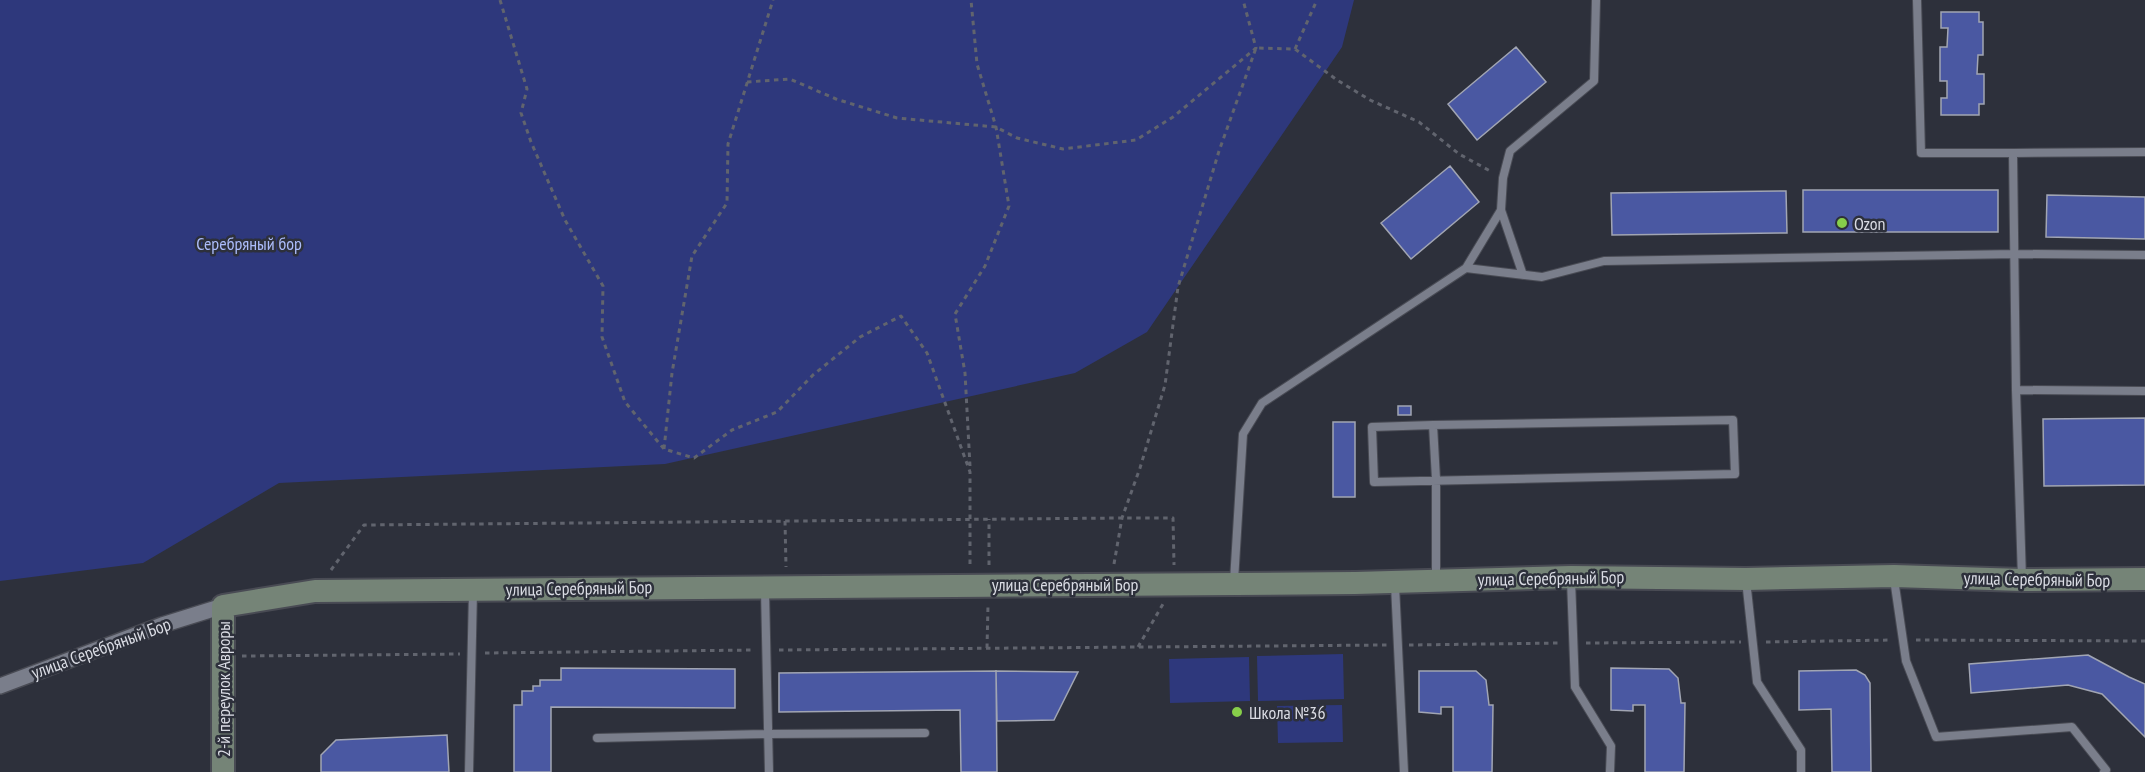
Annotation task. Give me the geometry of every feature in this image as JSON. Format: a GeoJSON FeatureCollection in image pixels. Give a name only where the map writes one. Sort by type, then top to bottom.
{"type":"FeatureCollection","features":[{"type":"Feature","properties":{"kind":"street","name":"улица Серебряный Бор"},"geometry":{"type":"LineString","coordinates":[[0,686],[162,625],[223,606],[315,591],[1175,584],[1570,577],[1746,579],[1894,576],[2022,580],[2145,579]]}},
{"type":"Feature","properties":{"kind":"street","name":"2-й переулок Авроры"},"geometry":{"type":"LineString","coordinates":[[223,606],[223,772]]}},
{"type":"Feature","properties":{"kind":"lane"},"geometry":{"type":"LineString","coordinates":[[1523,274],[1501,210],[1503,178],[1510,151],[1594,81],[1596,0]]}},
{"type":"Feature","properties":{"kind":"lane"},"geometry":{"type":"LineString","coordinates":[[1917,0],[1921,153],[2145,152]]}},
{"type":"Feature","properties":{"kind":"lane"},"geometry":{"type":"LineString","coordinates":[[2013,153],[2016,390],[2022,580]]}},
{"type":"Feature","properties":{"kind":"lane"},"geometry":{"type":"LineString","coordinates":[[1234,583],[1243,434],[1262,403],[1466,268],[1501,210]]}},
{"type":"Feature","properties":{"kind":"lane"},"geometry":{"type":"LineString","coordinates":[[1466,268],[1542,276],[1604,261],[2016,254],[2145,255]]}},
{"type":"Feature","properties":{"kind":"lane"},"geometry":{"type":"LineString","coordinates":[[2016,390],[2145,391]]}},
{"type":"Feature","properties":{"kind":"lane"},"geometry":{"type":"LineString","coordinates":[[1734,420],[1735,474],[1374,482],[1372,427],[1433,425],[1734,420]]}},
{"type":"Feature","properties":{"kind":"lane"},"geometry":{"type":"LineString","coordinates":[[1433,425],[1436,479],[1436,580]]}},
{"type":"Feature","properties":{"kind":"lane"},"geometry":{"type":"LineString","coordinates":[[1894,576],[1906,661],[1936,737],[2072,727],[2106,770],[2104,772]]}},
{"type":"Feature","properties":{"kind":"lane"},"geometry":{"type":"LineString","coordinates":[[1570,577],[1575,687],[1611,746],[1610,772]]}},
{"type":"Feature","properties":{"kind":"lane"},"geometry":{"type":"LineString","coordinates":[[1746,579],[1757,682],[1801,750],[1801,772]]}},
{"type":"Feature","properties":{"kind":"lane"},"geometry":{"type":"LineString","coordinates":[[1395,581],[1404,772]]}},
{"type":"Feature","properties":{"kind":"lane"},"geometry":{"type":"LineString","coordinates":[[769,772],[766,650],[776,587]]}},
{"type":"Feature","properties":{"kind":"lane"},"geometry":{"type":"LineString","coordinates":[[469,772],[473,589]]}},
{"type":"Feature","properties":{"kind":"lane"},"geometry":{"type":"LineString","coordinates":[[597,738],[925,733]]}},
{"type":"Feature","properties":{"kind":"path"},"geometry":{"type":"LineString","coordinates":[[500,0],[527,88],[521,114],[565,219],[603,286],[602,337],[625,402],[664,449],[694,458],[732,430],[777,412],[813,375],[860,337],[901,316],[927,353],[970,472]]}},
{"type":"Feature","properties":{"kind":"path"},"geometry":{"type":"LineString","coordinates":[[664,449],[672,373],[692,256],[727,203],[728,144],[773,0]]}},
{"type":"Feature","properties":{"kind":"path"},"geometry":{"type":"LineString","coordinates":[[970,585],[970,472],[965,373],[955,314],[985,266],[1009,206],[996,127],[977,64],[971,0]]}},
{"type":"Feature","properties":{"kind":"path"},"geometry":{"type":"LineString","coordinates":[[1111,584],[1122,518],[1165,385],[1178,287],[1219,151],[1256,48],[1243,0]]}},
{"type":"Feature","properties":{"kind":"path"},"geometry":{"type":"LineString","coordinates":[[1295,49],[1317,0]]}},
{"type":"Feature","properties":{"kind":"path"},"geometry":{"type":"LineString","coordinates":[[747,82],[790,79],[836,99],[897,118],[996,127],[1017,138],[1063,149],[1136,140],[1173,117],[1256,48],[1295,49],[1337,80],[1370,100],[1419,123],[1459,154],[1503,178]]}},
{"type":"Feature","properties":{"kind":"path"},"geometry":{"type":"LineString","coordinates":[[315,591],[364,525],[1173,518],[1175,584],[1138,647]]}},
{"type":"Feature","properties":{"kind":"path"},"geometry":{"type":"LineString","coordinates":[[776,587],[784,520]]}},
{"type":"Feature","properties":{"kind":"path"},"geometry":{"type":"LineString","coordinates":[[223,656],[1903,640],[2145,640]]}},
{"type":"Feature","properties":{"kind":"green space","name":"Серебряный бор"},"geometry":{"type":"Polygon","coordinates":[[[0,0],[1354,0],[1342,47],[1147,332],[1075,373],[665,464],[279,483],[143,563],[0,581],[0,0]]]}},
{"type":"Feature","properties":{"kind":"green space"},"geometry":{"type":"Polygon","coordinates":[[[1343,654],[1344,699],[1258,701],[1257,656],[1343,654]]]}},
{"type":"Feature","properties":{"kind":"green space"},"geometry":{"type":"Polygon","coordinates":[[[1249,657],[1250,701],[1170,703],[1169,659],[1249,657]]]}},
{"type":"Feature","properties":{"kind":"green space"},"geometry":{"type":"Polygon","coordinates":[[[1342,705],[1343,742],[1278,743],[1277,706],[1342,705]]]}},
{"type":"Feature","properties":{"kind":"building"},"geometry":{"type":"Polygon","coordinates":[[[1941,12],[1979,12],[1979,22],[1983,22],[1983,55],[1978,55],[1977,74],[1984,74],[1984,104],[1979,104],[1979,115],[1941,115],[1941,98],[1947,98],[1947,81],[1940,81],[1940,47],[1947,47],[1948,28],[1941,28],[1941,12]]]}},
{"type":"Feature","properties":{"kind":"building"},"geometry":{"type":"Polygon","coordinates":[[[1516,47],[1546,82],[1477,140],[1448,104],[1516,47]]]}},
{"type":"Feature","properties":{"kind":"building"},"geometry":{"type":"Polygon","coordinates":[[[1450,166],[1479,202],[1411,259],[1381,223],[1450,166]]]}},
{"type":"Feature","properties":{"kind":"building"},"geometry":{"type":"Polygon","coordinates":[[[1803,190],[1998,190],[1998,232],[1803,232],[1803,190]]]}},
{"type":"Feature","properties":{"kind":"building"},"geometry":{"type":"Polygon","coordinates":[[[1786,191],[1787,233],[1612,235],[1611,193],[1786,191]]]}},
{"type":"Feature","properties":{"kind":"building"},"geometry":{"type":"Polygon","coordinates":[[[2047,195],[2145,197],[2145,239],[2046,237],[2047,195]]]}},
{"type":"Feature","properties":{"kind":"building"},"geometry":{"type":"Polygon","coordinates":[[[1398,406],[1411,406],[1411,415],[1398,415],[1398,406]]]}},
{"type":"Feature","properties":{"kind":"building"},"geometry":{"type":"Polygon","coordinates":[[[2145,418],[2145,485],[2044,486],[2043,419],[2145,418]]]}},
{"type":"Feature","properties":{"kind":"building"},"geometry":{"type":"Polygon","coordinates":[[[1333,422],[1355,422],[1355,497],[1333,497],[1333,422]]]}},
{"type":"Feature","properties":{"kind":"building"},"geometry":{"type":"Polygon","coordinates":[[[2088,655],[2145,684],[2145,737],[2102,694],[2068,685],[1971,693],[1969,664],[2088,655]]]}},
{"type":"Feature","properties":{"kind":"building"},"geometry":{"type":"Polygon","coordinates":[[[561,668],[735,669],[735,708],[551,707],[551,772],[514,772],[514,705],[522,705],[522,691],[533,691],[533,686],[540,686],[540,680],[561,680],[561,668]]]}},
{"type":"Feature","properties":{"kind":"building"},"geometry":{"type":"Polygon","coordinates":[[[1611,668],[1669,669],[1678,678],[1681,703],[1685,703],[1684,772],[1645,772],[1645,705],[1633,705],[1633,711],[1611,710],[1611,668]]]}},
{"type":"Feature","properties":{"kind":"building"},"geometry":{"type":"Polygon","coordinates":[[[1856,670],[1865,675],[1870,683],[1871,772],[1832,772],[1831,709],[1799,710],[1799,671],[1856,670]]]}},
{"type":"Feature","properties":{"kind":"building"},"geometry":{"type":"Polygon","coordinates":[[[996,671],[997,772],[961,772],[960,710],[779,712],[779,673],[996,671]]]}},
{"type":"Feature","properties":{"kind":"building"},"geometry":{"type":"Polygon","coordinates":[[[996,671],[1078,672],[1054,720],[997,721],[996,671]]]}},
{"type":"Feature","properties":{"kind":"building"},"geometry":{"type":"Polygon","coordinates":[[[1419,671],[1476,671],[1486,680],[1489,705],[1493,705],[1492,772],[1453,772],[1453,707],[1441,707],[1441,714],[1419,712],[1419,671]]]}},
{"type":"Feature","properties":{"kind":"building"},"geometry":{"type":"Polygon","coordinates":[[[447,735],[449,772],[321,772],[321,755],[336,740],[447,735]]]}},
{"type":"Feature","properties":{"kind":"place","name":"Ozon"},"geometry":{"type":"Point","coordinates":[1842,223]}},
{"type":"Feature","properties":{"kind":"place","name":"Школа №36"},"geometry":{"type":"Point","coordinates":[1237,712]}}]}
